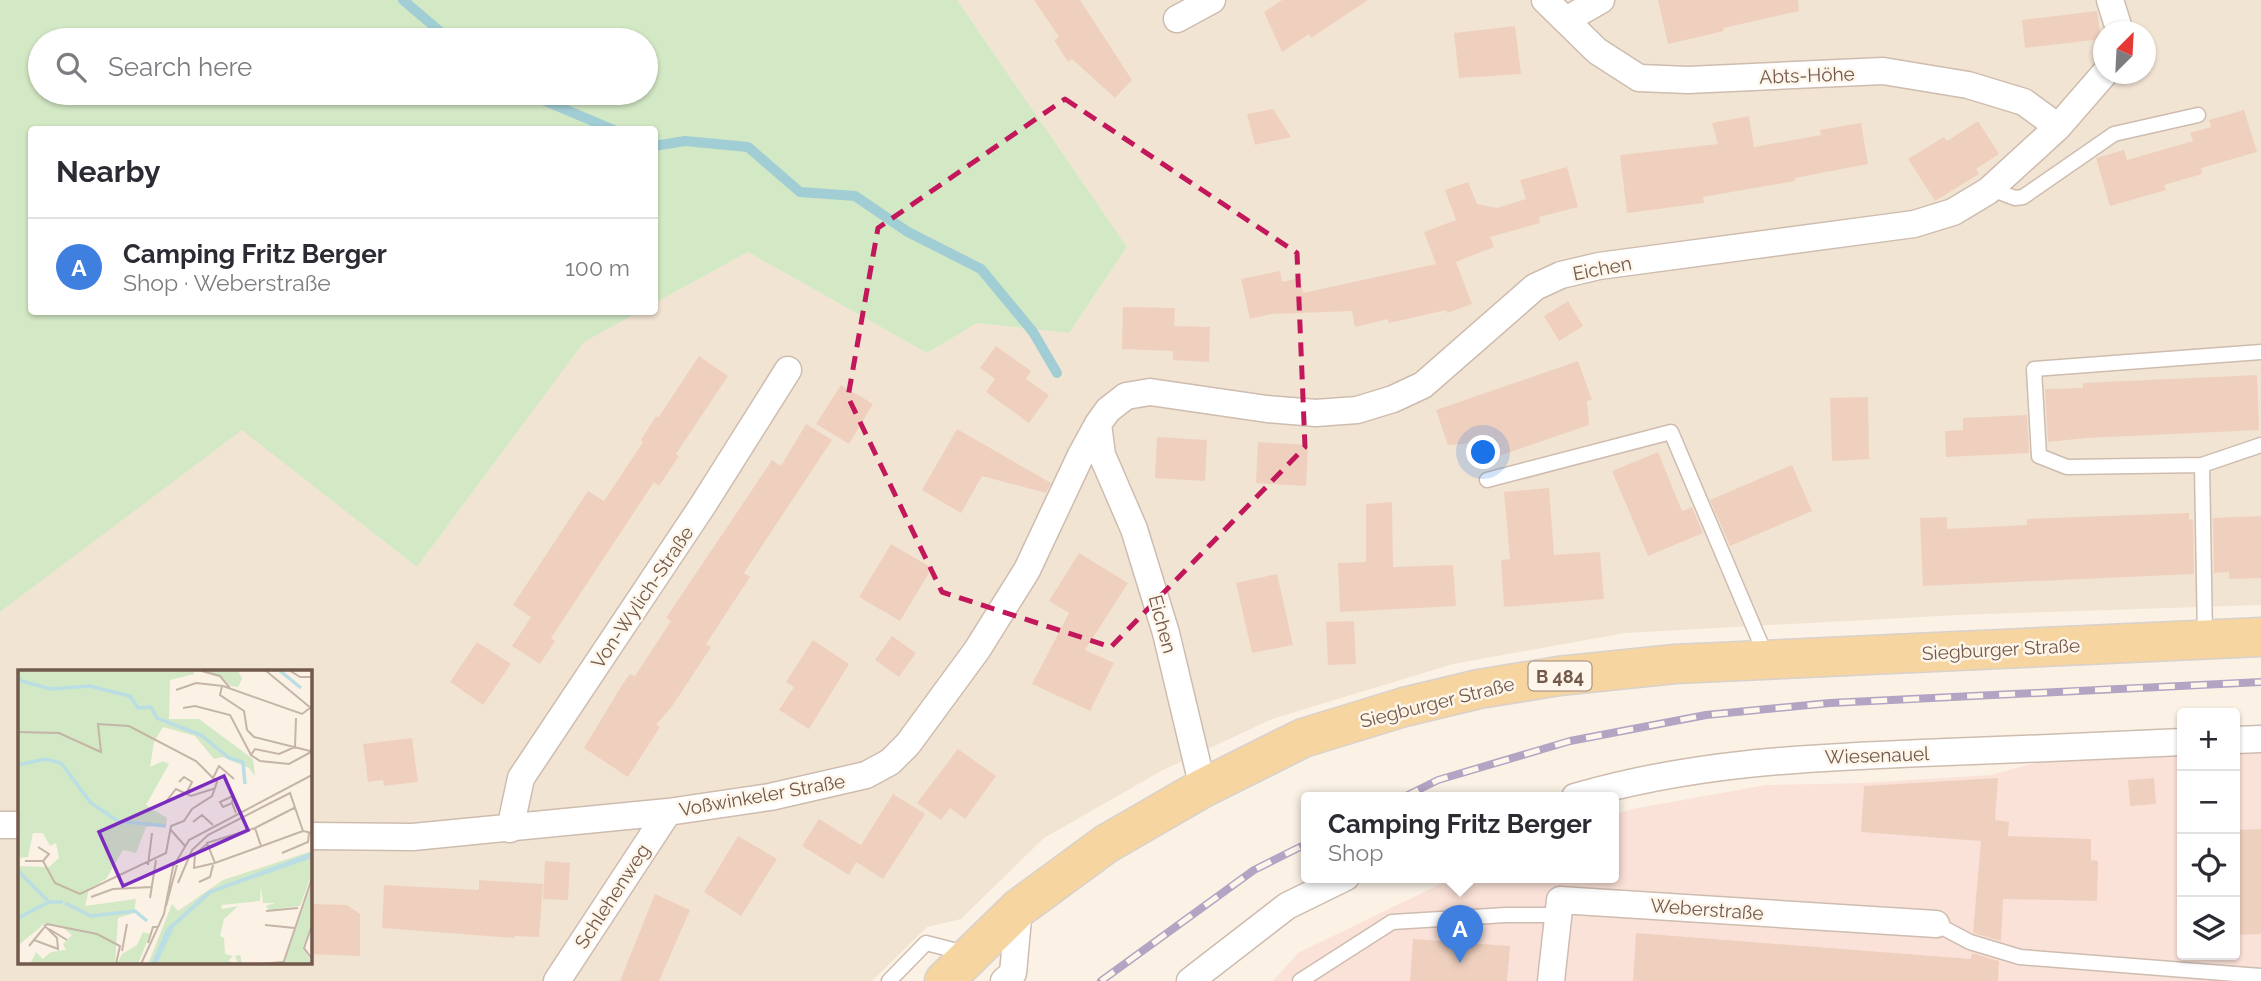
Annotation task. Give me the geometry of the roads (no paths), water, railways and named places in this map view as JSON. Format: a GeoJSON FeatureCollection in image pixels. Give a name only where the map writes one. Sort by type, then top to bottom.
{"type":"FeatureCollection","features":[{"type":"Feature","properties":{"kind":"main road","name":"Siegburger Straße"},"geometry":{"type":"LineString","coordinates":[[944,981],[1019,908],[1106,844],[1203,788],[1303,738],[1404,707],[1479,689],[1559,676],[1675,664],[2261,637]]}},
{"type":"Feature","properties":{"kind":"street"},"geometry":{"type":"LineString","coordinates":[[1177,19],[1212,0]]}},
{"type":"Feature","properties":{"kind":"street","name":"Abts-Höhe"},"geometry":{"type":"LineString","coordinates":[[1545,0],[1597,51],[1639,79],[1688,80],[1883,71],[1968,85],[2024,102],[2058,127]]}},
{"type":"Feature","properties":{"kind":"street"},"geometry":{"type":"LineString","coordinates":[[1566,20],[1601,0]]}},
{"type":"Feature","properties":{"kind":"street"},"geometry":{"type":"LineString","coordinates":[[2110,0],[2117,21]]}},
{"type":"Feature","properties":{"kind":"street","name":"Eichen"},"geometry":{"type":"LineString","coordinates":[[1081,455],[1108,410],[1126,396],[1150,392],[1267,409],[1316,413],[1357,410],[1393,399],[1423,385],[1535,287],[1562,275],[1599,266],[1914,224],[1953,212],[1991,189],[2058,127],[2095,84]]}},
{"type":"Feature","properties":{"kind":"street","name":"Von-Wylich-Straße"},"geometry":{"type":"LineString","coordinates":[[510,829],[521,778],[703,505],[788,370]]}},
{"type":"Feature","properties":{"kind":"street","name":"Eichen"},"geometry":{"type":"LineString","coordinates":[[1098,424],[1102,455],[1134,529],[1157,601],[1203,788]]}},
{"type":"Feature","properties":{"kind":"street","name":"Voßwinkeler Straße"},"geometry":{"type":"LineString","coordinates":[[312,836],[413,836],[510,829],[668,812],[770,797],[866,775],[890,762],[908,744],[985,639],[1027,570],[1081,455]]}},
{"type":"Feature","properties":{"kind":"street"},"geometry":{"type":"LineString","coordinates":[[2240,740],[2261,739]]}},
{"type":"Feature","properties":{"kind":"street","name":"Wiesenauel"},"geometry":{"type":"LineString","coordinates":[[1592,792],[1626,782],[1701,769],[1800,758],[2177,742]]}},
{"type":"Feature","properties":{"kind":"street","name":"Schlehenweg"},"geometry":{"type":"LineString","coordinates":[[557,981],[668,812]]}},
{"type":"Feature","properties":{"kind":"street"},"geometry":{"type":"LineString","coordinates":[[0,825],[18,825]]}},
{"type":"Feature","properties":{"kind":"street"},"geometry":{"type":"LineString","coordinates":[[1190,981],[1287,906],[1334,883]]}},
{"type":"Feature","properties":{"kind":"street","name":"Weberstraße"},"geometry":{"type":"LineString","coordinates":[[1559,915],[1560,900],[1936,924]]}},
{"type":"Feature","properties":{"kind":"street"},"geometry":{"type":"LineString","coordinates":[[1004,981],[1013,973],[1019,908]]}},
{"type":"Feature","properties":{"kind":"street"},"geometry":{"type":"LineString","coordinates":[[1551,981],[1559,915]]}},
{"type":"Feature","properties":{"kind":"lane"},"geometry":{"type":"LineString","coordinates":[[1991,189],[2015,198],[2023,197],[2113,134],[2198,115]]}},
{"type":"Feature","properties":{"kind":"lane"},"geometry":{"type":"LineString","coordinates":[[2261,352],[2034,369],[2039,456],[2067,467],[2202,465],[2261,445]]}},
{"type":"Feature","properties":{"kind":"lane"},"geometry":{"type":"LineString","coordinates":[[1487,480],[1671,432],[1767,659]]}},
{"type":"Feature","properties":{"kind":"lane"},"geometry":{"type":"LineString","coordinates":[[2202,465],[2205,640]]}},
{"type":"Feature","properties":{"kind":"lane"},"geometry":{"type":"LineString","coordinates":[[1300,981],[1392,922],[1506,915],[1559,915]]}},
{"type":"Feature","properties":{"kind":"lane"},"geometry":{"type":"LineString","coordinates":[[1936,924],[1970,942],[2020,957],[2261,976]]}},
{"type":"Feature","properties":{"kind":"lane"},"geometry":{"type":"LineString","coordinates":[[889,981],[926,943],[971,955]]}},
{"type":"Feature","properties":{"kind":"waterway"},"geometry":{"type":"LineString","coordinates":[[403,0],[436,28]]}},
{"type":"Feature","properties":{"kind":"waterway"},"geometry":{"type":"LineString","coordinates":[[555,105],[604,126]]}},
{"type":"Feature","properties":{"kind":"waterway"},"geometry":{"type":"LineString","coordinates":[[658,145],[685,141],[748,147],[800,192],[855,196],[908,232],[981,269],[1033,332],[1057,373]]}},
{"type":"Feature","properties":{"kind":"railway"},"geometry":{"type":"LineString","coordinates":[[1414,792],[1438,780],[1570,741],[1706,715],[1830,703],[2261,682]]}},
{"type":"Feature","properties":{"kind":"railway"},"geometry":{"type":"LineString","coordinates":[[1101,981],[1254,870],[1301,846]]}},
{"type":"Feature","properties":{"kind":"place","name":"Camping Fritz Berger"},"geometry":{"type":"Point","coordinates":[1460,963]}}]}
